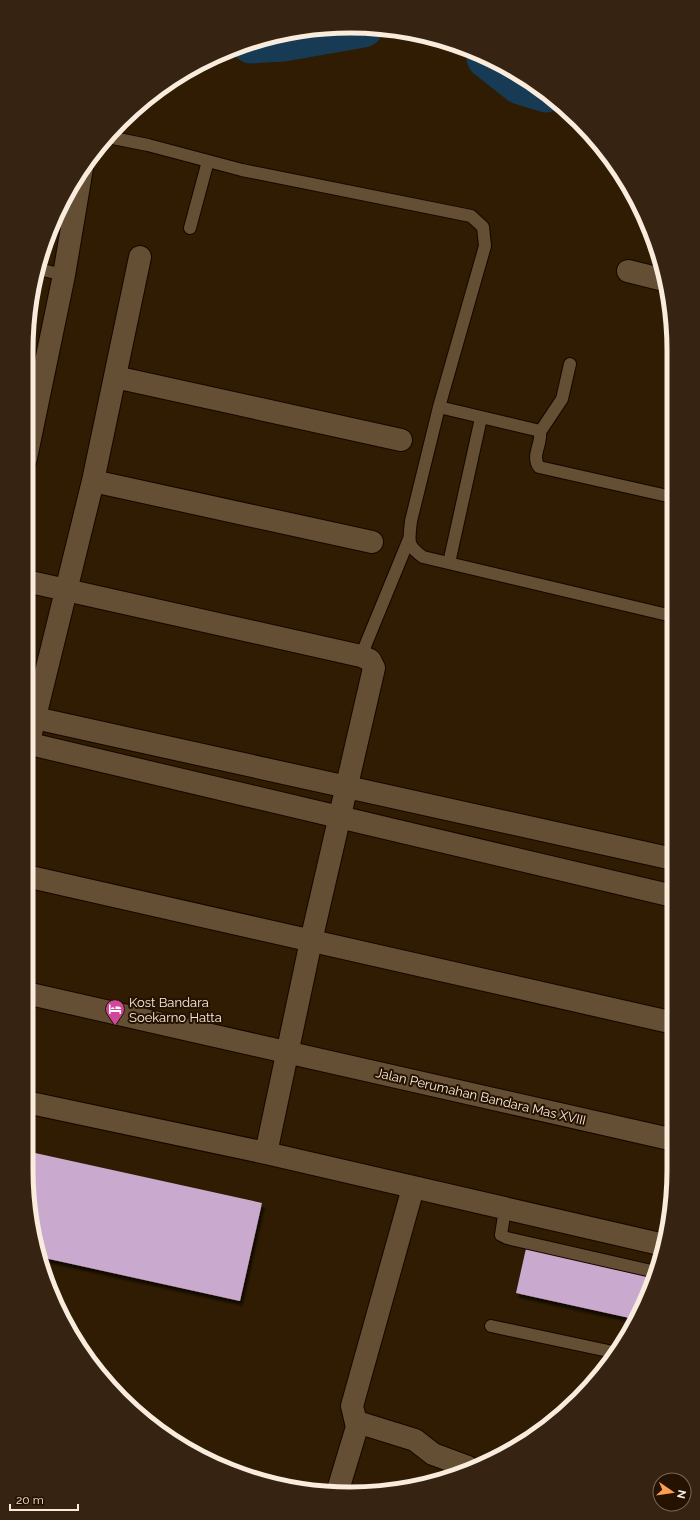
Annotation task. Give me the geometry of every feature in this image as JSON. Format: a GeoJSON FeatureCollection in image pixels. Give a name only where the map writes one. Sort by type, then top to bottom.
{"type":"FeatureCollection","features":[{"type":"Feature","properties":{"kind":"street"},"geometry":{"type":"LineString","coordinates":[[33,424],[64,275],[79,184]]}},
{"type":"Feature","properties":{"kind":"street"},"geometry":{"type":"LineString","coordinates":[[33,710],[67,590],[93,481],[140,257]]}},
{"type":"Feature","properties":{"kind":"street"},"geometry":{"type":"LineString","coordinates":[[628,271],[659,279]]}},
{"type":"Feature","properties":{"kind":"street"},"geometry":{"type":"LineString","coordinates":[[115,377],[401,440]]}},
{"type":"Feature","properties":{"kind":"street"},"geometry":{"type":"LineString","coordinates":[[93,481],[372,542]]}},
{"type":"Feature","properties":{"kind":"street"},"geometry":{"type":"LineString","coordinates":[[33,583],[361,656],[370,660],[374,668],[311,941],[266,1153]]}},
{"type":"Feature","properties":{"kind":"street"},"geometry":{"type":"LineString","coordinates":[[33,717],[667,858]]}},
{"type":"Feature","properties":{"kind":"street"},"geometry":{"type":"LineString","coordinates":[[33,748],[340,817],[667,895]]}},
{"type":"Feature","properties":{"kind":"street"},"geometry":{"type":"LineString","coordinates":[[33,878],[667,1021]]}},
{"type":"Feature","properties":{"kind":"street","name":"Jalan Perumahan Bandara Mas XVIII"},"geometry":{"type":"LineString","coordinates":[[33,995],[667,1138]]}},
{"type":"Feature","properties":{"kind":"street"},"geometry":{"type":"LineString","coordinates":[[33,1103],[266,1153],[658,1244]]}},
{"type":"Feature","properties":{"kind":"street"},"geometry":{"type":"LineString","coordinates":[[339,1486],[356,1431],[357,1422],[352,1406],[413,1188]]}},
{"type":"Feature","properties":{"kind":"street"},"geometry":{"type":"LineString","coordinates":[[357,1422],[415,1440],[433,1454],[464,1466]]}},
{"type":"Feature","properties":{"kind":"lane"},"geometry":{"type":"LineString","coordinates":[[115,138],[148,145],[208,161],[349,192],[471,216],[483,227],[485,246],[439,407],[411,521],[409,539],[361,656]]}},
{"type":"Feature","properties":{"kind":"lane"},"geometry":{"type":"LineString","coordinates":[[190,228],[208,161]]}},
{"type":"Feature","properties":{"kind":"lane"},"geometry":{"type":"LineString","coordinates":[[43,270],[64,275]]}},
{"type":"Feature","properties":{"kind":"lane"},"geometry":{"type":"LineString","coordinates":[[570,364],[562,399],[540,432],[541,437],[536,458],[539,467],[667,496]]}},
{"type":"Feature","properties":{"kind":"lane"},"geometry":{"type":"LineString","coordinates":[[439,407],[540,432]]}},
{"type":"Feature","properties":{"kind":"lane"},"geometry":{"type":"LineString","coordinates":[[449,563],[481,418]]}},
{"type":"Feature","properties":{"kind":"lane"},"geometry":{"type":"LineString","coordinates":[[409,539],[412,549],[423,558],[667,615]]}},
{"type":"Feature","properties":{"kind":"lane"},"geometry":{"type":"LineString","coordinates":[[505,1209],[500,1234],[507,1238],[650,1271]]}},
{"type":"Feature","properties":{"kind":"lane"},"geometry":{"type":"LineString","coordinates":[[491,1326],[610,1351]]}},
{"type":"Feature","properties":{"kind":"building"},"geometry":{"type":"Polygon","coordinates":[[[33,1153],[262,1203],[240,1301],[46,1258],[39,1232],[36,1211],[33,1153]]]}},
{"type":"Feature","properties":{"kind":"building"},"geometry":{"type":"Polygon","coordinates":[[[527,1244],[650,1272],[630,1318],[516,1293],[527,1244]]]}},
{"type":"Feature","properties":{"kind":"waterway"},"geometry":{"type":"LineString","coordinates":[[279,41],[315,35]]}},
{"type":"Feature","properties":{"kind":"waterway"},"geometry":{"type":"LineString","coordinates":[[511,77],[520,84],[525,86]]}},
{"type":"Feature","properties":{"kind":"place","name":"Kost Bandara Soekarno Hatta"},"geometry":{"type":"Point","coordinates":[115,1026]}}]}
